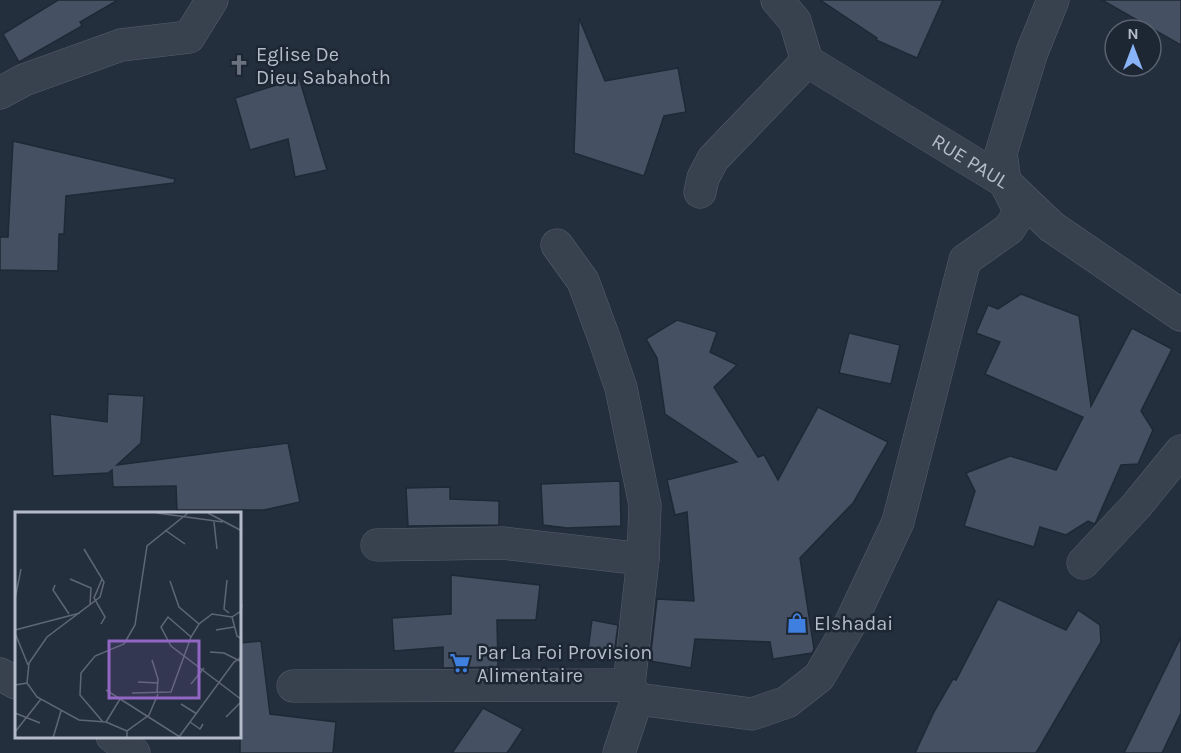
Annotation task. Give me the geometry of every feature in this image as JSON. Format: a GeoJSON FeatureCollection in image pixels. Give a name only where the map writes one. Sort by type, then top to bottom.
{"type":"FeatureCollection","features":[{"type":"Feature","properties":{"kind":"street"},"geometry":{"type":"LineString","coordinates":[[0,93],[24,80],[121,45],[189,37],[212,0]]}},
{"type":"Feature","properties":{"kind":"street"},"geometry":{"type":"LineString","coordinates":[[700,192],[703,178],[713,159],[807,60],[795,21],[777,0]]}},
{"type":"Feature","properties":{"kind":"street"},"geometry":{"type":"LineString","coordinates":[[293,686],[633,692],[752,714],[786,702],[819,677],[850,624],[898,522],[965,260],[1009,230],[1020,212],[1005,182],[1001,153],[1032,52],[1053,0]]}},
{"type":"Feature","properties":{"kind":"street","name":"RUE PAUL"},"geometry":{"type":"LineString","coordinates":[[807,60],[1005,182],[1052,227],[1181,315]]}},
{"type":"Feature","properties":{"kind":"street"},"geometry":{"type":"LineString","coordinates":[[557,245],[583,281],[621,388],[645,505],[633,692],[620,753]]}},
{"type":"Feature","properties":{"kind":"street"},"geometry":{"type":"LineString","coordinates":[[1083,563],[1137,505],[1181,451]]}},
{"type":"Feature","properties":{"kind":"street"},"geometry":{"type":"LineString","coordinates":[[377,545],[502,543],[643,559]]}},
{"type":"Feature","properties":{"kind":"street"},"geometry":{"type":"LineString","coordinates":[[0,674],[15,682]]}},
{"type":"Feature","properties":{"kind":"street"},"geometry":{"type":"LineString","coordinates":[[115,738],[134,753]]}},
{"type":"Feature","properties":{"kind":"building"},"geometry":{"type":"Polygon","coordinates":[[[58,0],[118,0],[80,22],[82,26],[19,62],[3,34],[58,0]]]}},
{"type":"Feature","properties":{"kind":"building"},"geometry":{"type":"Polygon","coordinates":[[[820,0],[943,0],[917,58],[876,40],[877,38],[820,0]]]}},
{"type":"Feature","properties":{"kind":"building"},"geometry":{"type":"Polygon","coordinates":[[[1102,0],[1181,0],[1181,45],[1163,35],[1163,18],[1134,18],[1102,0]]]}},
{"type":"Feature","properties":{"kind":"building"},"geometry":{"type":"Polygon","coordinates":[[[579,18],[605,81],[678,68],[686,112],[664,116],[644,176],[574,153],[579,18]]]}},
{"type":"Feature","properties":{"kind":"building"},"geometry":{"type":"Polygon","coordinates":[[[299,78],[327,170],[295,177],[288,139],[250,150],[235,98],[299,78]]]}},
{"type":"Feature","properties":{"kind":"building"},"geometry":{"type":"Polygon","coordinates":[[[13,141],[175,179],[174,183],[66,196],[64,234],[59,234],[58,271],[0,270],[0,237],[8,237],[13,141]]]}},
{"type":"Feature","properties":{"kind":"building"},"geometry":{"type":"Polygon","coordinates":[[[1021,294],[1079,316],[1091,406],[1132,328],[1172,349],[1141,411],[1153,430],[1138,464],[1121,465],[1095,524],[1088,521],[1066,535],[1040,527],[1034,547],[964,526],[975,491],[966,473],[1010,456],[1056,470],[1083,417],[985,374],[1000,342],[976,333],[988,305],[998,309],[1021,294]]]}},
{"type":"Feature","properties":{"kind":"building"},"geometry":{"type":"Polygon","coordinates":[[[677,320],[717,332],[710,352],[737,365],[714,387],[758,457],[764,455],[778,480],[818,407],[888,442],[853,503],[800,558],[814,649],[812,653],[773,659],[770,642],[695,639],[691,668],[650,661],[657,599],[694,601],[687,512],[675,515],[667,480],[737,462],[665,414],[657,358],[646,339],[677,320]]]}},
{"type":"Feature","properties":{"kind":"building"},"geometry":{"type":"Polygon","coordinates":[[[849,333],[900,345],[891,384],[839,373],[849,333]]]}},
{"type":"Feature","properties":{"kind":"building"},"geometry":{"type":"Polygon","coordinates":[[[108,394],[144,396],[141,443],[117,465],[288,443],[300,502],[264,510],[177,510],[176,486],[113,487],[112,470],[108,473],[53,476],[50,414],[107,422],[108,394]]]}},
{"type":"Feature","properties":{"kind":"building"},"geometry":{"type":"Polygon","coordinates":[[[620,481],[621,526],[567,528],[543,525],[541,484],[620,481]]]}},
{"type":"Feature","properties":{"kind":"building"},"geometry":{"type":"Polygon","coordinates":[[[450,487],[450,499],[499,501],[499,525],[408,526],[406,488],[450,487]]]}},
{"type":"Feature","properties":{"kind":"building"},"geometry":{"type":"Polygon","coordinates":[[[451,575],[540,585],[536,620],[497,620],[498,667],[443,668],[443,647],[394,651],[392,618],[451,614],[451,575]]]}},
{"type":"Feature","properties":{"kind":"building"},"geometry":{"type":"Polygon","coordinates":[[[998,599],[1066,630],[1078,610],[1100,625],[1101,642],[1036,753],[915,753],[934,712],[953,679],[956,680],[998,599]]]}},
{"type":"Feature","properties":{"kind":"building"},"geometry":{"type":"Polygon","coordinates":[[[592,620],[618,625],[614,655],[588,650],[592,620]]]}},
{"type":"Feature","properties":{"kind":"building"},"geometry":{"type":"Polygon","coordinates":[[[1181,637],[1181,713],[1162,753],[1124,753],[1181,637]]]}},
{"type":"Feature","properties":{"kind":"building"},"geometry":{"type":"Polygon","coordinates":[[[261,641],[270,714],[336,722],[333,753],[240,753],[242,643],[261,641]]]}},
{"type":"Feature","properties":{"kind":"building"},"geometry":{"type":"Polygon","coordinates":[[[483,708],[523,729],[507,753],[452,753],[483,708]]]}},
{"type":"Feature","properties":{"kind":"place","name":"Eglise De Dieu Sabahoth"},"geometry":{"type":"Point","coordinates":[239,65]}},
{"type":"Feature","properties":{"kind":"place","name":"Elshadai"},"geometry":{"type":"Point","coordinates":[797,623]}},
{"type":"Feature","properties":{"kind":"place","name":"Par La Foi Provision Alimentaire"},"geometry":{"type":"Point","coordinates":[460,663]}}]}
